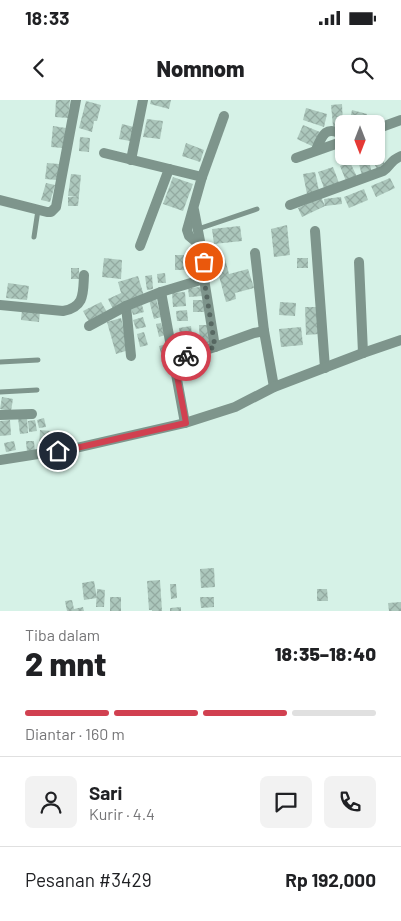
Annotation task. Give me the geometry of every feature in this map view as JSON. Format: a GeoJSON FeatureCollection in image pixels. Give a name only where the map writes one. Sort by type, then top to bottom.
{"type":"FeatureCollection","features":[{"type":"Feature","properties":{"kind":"street"},"geometry":{"type":"LineString","coordinates":[[0,200],[47,212],[51,212],[56,207],[76,100]]}},
{"type":"Feature","properties":{"kind":"street"},"geometry":{"type":"LineString","coordinates":[[131,160],[143,100]]}},
{"type":"Feature","properties":{"kind":"street"},"geometry":{"type":"LineString","coordinates":[[201,246],[189,236],[187,230],[202,177],[224,116]]}},
{"type":"Feature","properties":{"kind":"street"},"geometry":{"type":"LineString","coordinates":[[385,126],[401,120]]}},
{"type":"Feature","properties":{"kind":"street"},"geometry":{"type":"LineString","coordinates":[[316,150],[325,132],[329,130],[335,131]]}},
{"type":"Feature","properties":{"kind":"street"},"geometry":{"type":"LineString","coordinates":[[296,158],[335,144]]}},
{"type":"Feature","properties":{"kind":"street"},"geometry":{"type":"LineString","coordinates":[[104,153],[202,177]]}},
{"type":"Feature","properties":{"kind":"street"},"geometry":{"type":"LineString","coordinates":[[290,205],[383,171],[394,158],[401,156]]}},
{"type":"Feature","properties":{"kind":"street"},"geometry":{"type":"LineString","coordinates":[[140,246],[168,169]]}},
{"type":"Feature","properties":{"kind":"street"},"geometry":{"type":"LineString","coordinates":[[194,208],[204,262],[204,279],[215,347]]}},
{"type":"Feature","properties":{"kind":"street"},"geometry":{"type":"LineString","coordinates":[[315,231],[325,368]]}},
{"type":"Feature","properties":{"kind":"street"},"geometry":{"type":"LineString","coordinates":[[255,252],[264,331],[274,387]]}},
{"type":"Feature","properties":{"kind":"street"},"geometry":{"type":"LineString","coordinates":[[359,262],[363,353]]}},
{"type":"Feature","properties":{"kind":"street"},"geometry":{"type":"LineString","coordinates":[[0,305],[70,310],[79,304],[82,299],[84,275]]}},
{"type":"Feature","properties":{"kind":"street"},"geometry":{"type":"LineString","coordinates":[[89,326],[126,306],[161,292],[204,279]]}},
{"type":"Feature","properties":{"kind":"street"},"geometry":{"type":"LineString","coordinates":[[161,292],[186,423]]}},
{"type":"Feature","properties":{"kind":"street"},"geometry":{"type":"LineString","coordinates":[[126,306],[131,356]]}},
{"type":"Feature","properties":{"kind":"street"},"geometry":{"type":"LineString","coordinates":[[174,360],[264,331]]}},
{"type":"Feature","properties":{"kind":"street"},"geometry":{"type":"LineString","coordinates":[[0,460],[76,448],[186,423],[235,407],[274,387],[401,340]]}},
{"type":"Feature","properties":{"kind":"street"},"geometry":{"type":"LineString","coordinates":[[0,415],[32,414]]}},
{"type":"Feature","properties":{"kind":"lane"},"geometry":{"type":"LineString","coordinates":[[198,229],[257,209]]}},
{"type":"Feature","properties":{"kind":"lane"},"geometry":{"type":"LineString","coordinates":[[34,236],[38,210]]}},
{"type":"Feature","properties":{"kind":"lane"},"geometry":{"type":"LineString","coordinates":[[0,362],[38,360]]}},
{"type":"Feature","properties":{"kind":"lane"},"geometry":{"type":"LineString","coordinates":[[0,392],[37,390]]}},
{"type":"Feature","properties":{"kind":"building"},"geometry":{"type":"Polygon","coordinates":[[[56,100],[70,100],[68,118],[55,117],[56,100]]]}},
{"type":"Feature","properties":{"kind":"building"},"geometry":{"type":"Polygon","coordinates":[[[151,100],[171,100],[169,109],[150,104],[151,100]]]}},
{"type":"Feature","properties":{"kind":"building"},"geometry":{"type":"Polygon","coordinates":[[[86,101],[101,105],[97,121],[94,121],[92,132],[79,128],[86,101]]]}},
{"type":"Feature","properties":{"kind":"building"},"geometry":{"type":"Polygon","coordinates":[[[342,104],[343,115],[335,115],[335,126],[333,126],[331,105],[342,104]]]}},
{"type":"Feature","properties":{"kind":"building"},"geometry":{"type":"Polygon","coordinates":[[[306,108],[327,114],[324,127],[303,120],[306,108]]]}},
{"type":"Feature","properties":{"kind":"building"},"geometry":{"type":"Polygon","coordinates":[[[352,110],[367,114],[367,115],[351,115],[352,110]]]}},
{"type":"Feature","properties":{"kind":"building"},"geometry":{"type":"Polygon","coordinates":[[[147,119],[163,121],[160,139],[143,137],[147,119]]]}},
{"type":"Feature","properties":{"kind":"building"},"geometry":{"type":"Polygon","coordinates":[[[122,124],[134,127],[130,141],[119,139],[122,124]]]}},
{"type":"Feature","properties":{"kind":"building"},"geometry":{"type":"Polygon","coordinates":[[[303,125],[320,132],[314,147],[297,139],[303,125]]]}},
{"type":"Feature","properties":{"kind":"building"},"geometry":{"type":"Polygon","coordinates":[[[53,126],[66,128],[63,148],[51,147],[53,126]]]}},
{"type":"Feature","properties":{"kind":"building"},"geometry":{"type":"Polygon","coordinates":[[[80,137],[90,138],[89,152],[79,151],[80,137]]]}},
{"type":"Feature","properties":{"kind":"building"},"geometry":{"type":"Polygon","coordinates":[[[186,143],[204,150],[200,162],[182,156],[186,143]]]}},
{"type":"Feature","properties":{"kind":"building"},"geometry":{"type":"Polygon","coordinates":[[[47,163],[59,164],[57,180],[45,179],[47,163]]]}},
{"type":"Feature","properties":{"kind":"building"},"geometry":{"type":"Polygon","coordinates":[[[351,165],[357,177],[346,181],[340,166],[351,165]]]}},
{"type":"Feature","properties":{"kind":"building"},"geometry":{"type":"Polygon","coordinates":[[[359,165],[370,165],[372,173],[362,176],[359,165]]]}},
{"type":"Feature","properties":{"kind":"building"},"geometry":{"type":"Polygon","coordinates":[[[375,165],[383,165],[377,169],[375,165]]]}},
{"type":"Feature","properties":{"kind":"building"},"geometry":{"type":"Polygon","coordinates":[[[333,167],[339,183],[324,188],[318,172],[333,167]]]}},
{"type":"Feature","properties":{"kind":"building"},"geometry":{"type":"Polygon","coordinates":[[[315,172],[319,191],[307,194],[303,174],[315,172]]]}},
{"type":"Feature","properties":{"kind":"building"},"geometry":{"type":"Polygon","coordinates":[[[71,174],[81,175],[78,206],[68,206],[68,197],[78,197],[68,196],[71,174]]]}},
{"type":"Feature","properties":{"kind":"building"},"geometry":{"type":"Polygon","coordinates":[[[173,177],[193,184],[183,211],[163,204],[173,177]]]}},
{"type":"Feature","properties":{"kind":"building"},"geometry":{"type":"Polygon","coordinates":[[[390,178],[395,188],[376,197],[371,186],[390,178]]]}},
{"type":"Feature","properties":{"kind":"building"},"geometry":{"type":"Polygon","coordinates":[[[46,183],[55,185],[50,202],[41,200],[46,183]]]}},
{"type":"Feature","properties":{"kind":"building"},"geometry":{"type":"Polygon","coordinates":[[[364,189],[368,200],[349,208],[344,197],[364,189]]]}},
{"type":"Feature","properties":{"kind":"building"},"geometry":{"type":"Polygon","coordinates":[[[321,197],[325,206],[302,217],[298,208],[321,197]]]}},
{"type":"Feature","properties":{"kind":"building"},"geometry":{"type":"Polygon","coordinates":[[[341,197],[342,204],[325,206],[324,199],[341,197]]]}},
{"type":"Feature","properties":{"kind":"building"},"geometry":{"type":"Polygon","coordinates":[[[287,225],[290,255],[274,257],[271,229],[287,225]]]}},
{"type":"Feature","properties":{"kind":"building"},"geometry":{"type":"Polygon","coordinates":[[[240,226],[242,241],[214,244],[212,229],[240,226]]]}},
{"type":"Feature","properties":{"kind":"building"},"geometry":{"type":"Polygon","coordinates":[[[175,255],[186,255],[186,270],[175,270],[175,255]]]}},
{"type":"Feature","properties":{"kind":"building"},"geometry":{"type":"Polygon","coordinates":[[[104,258],[122,260],[121,279],[102,277],[104,258]]]}},
{"type":"Feature","properties":{"kind":"building"},"geometry":{"type":"Polygon","coordinates":[[[297,258],[308,258],[308,268],[297,268],[297,258]]]}},
{"type":"Feature","properties":{"kind":"building"},"geometry":{"type":"Polygon","coordinates":[[[225,259],[229,274],[248,269],[254,288],[235,293],[236,299],[226,302],[215,261],[225,259]]]}},
{"type":"Feature","properties":{"kind":"building"},"geometry":{"type":"Polygon","coordinates":[[[192,260],[201,261],[200,278],[191,277],[192,260]]]}},
{"type":"Feature","properties":{"kind":"building"},"geometry":{"type":"Polygon","coordinates":[[[71,268],[79,268],[79,279],[71,279],[71,268]]]}},
{"type":"Feature","properties":{"kind":"building"},"geometry":{"type":"Polygon","coordinates":[[[165,273],[166,283],[158,283],[157,274],[165,273]]]}},
{"type":"Feature","properties":{"kind":"building"},"geometry":{"type":"Polygon","coordinates":[[[152,275],[153,289],[147,290],[145,276],[152,275]]]}},
{"type":"Feature","properties":{"kind":"building"},"geometry":{"type":"Polygon","coordinates":[[[138,276],[144,296],[113,309],[108,299],[121,293],[123,300],[118,282],[138,276]]]}},
{"type":"Feature","properties":{"kind":"building"},"geometry":{"type":"Polygon","coordinates":[[[8,283],[29,286],[27,300],[6,298],[8,283]]]}},
{"type":"Feature","properties":{"kind":"building"},"geometry":{"type":"Polygon","coordinates":[[[201,287],[202,296],[189,297],[188,288],[201,287]]]}},
{"type":"Feature","properties":{"kind":"building"},"geometry":{"type":"Polygon","coordinates":[[[185,292],[186,306],[173,307],[172,293],[185,292]]]}},
{"type":"Feature","properties":{"kind":"building"},"geometry":{"type":"Polygon","coordinates":[[[156,298],[161,317],[154,319],[149,300],[156,298]]]}},
{"type":"Feature","properties":{"kind":"building"},"geometry":{"type":"Polygon","coordinates":[[[193,300],[204,300],[204,312],[193,312],[193,300]]]}},
{"type":"Feature","properties":{"kind":"building"},"geometry":{"type":"Polygon","coordinates":[[[101,302],[107,312],[89,322],[83,311],[101,302]]]}},
{"type":"Feature","properties":{"kind":"building"},"geometry":{"type":"Polygon","coordinates":[[[280,302],[296,303],[295,316],[279,315],[280,302]]]}},
{"type":"Feature","properties":{"kind":"building"},"geometry":{"type":"Polygon","coordinates":[[[142,305],[144,312],[133,315],[131,308],[142,305]]]}},
{"type":"Feature","properties":{"kind":"building"},"geometry":{"type":"Polygon","coordinates":[[[305,307],[318,307],[319,334],[306,335],[305,307]]]}},
{"type":"Feature","properties":{"kind":"building"},"geometry":{"type":"Polygon","coordinates":[[[22,309],[40,311],[39,322],[21,320],[22,309]]]}},
{"type":"Feature","properties":{"kind":"building"},"geometry":{"type":"Polygon","coordinates":[[[187,310],[188,321],[177,321],[176,311],[187,310]]]}},
{"type":"Feature","properties":{"kind":"building"},"geometry":{"type":"Polygon","coordinates":[[[143,317],[146,327],[136,329],[133,320],[143,317]]]}},
{"type":"Feature","properties":{"kind":"building"},"geometry":{"type":"Polygon","coordinates":[[[121,318],[129,350],[116,354],[107,322],[121,318]]]}},
{"type":"Feature","properties":{"kind":"building"},"geometry":{"type":"Polygon","coordinates":[[[161,323],[165,335],[159,337],[156,324],[161,323]]]}},
{"type":"Feature","properties":{"kind":"building"},"geometry":{"type":"Polygon","coordinates":[[[199,325],[209,325],[210,344],[200,344],[199,325]]]}},
{"type":"Feature","properties":{"kind":"building"},"geometry":{"type":"Polygon","coordinates":[[[191,326],[193,345],[182,346],[179,328],[191,326]]]}},
{"type":"Feature","properties":{"kind":"building"},"geometry":{"type":"Polygon","coordinates":[[[301,327],[303,345],[281,347],[279,329],[301,327]]]}},
{"type":"Feature","properties":{"kind":"building"},"geometry":{"type":"Polygon","coordinates":[[[144,332],[148,345],[140,347],[137,334],[144,332]]]}},
{"type":"Feature","properties":{"kind":"building"},"geometry":{"type":"Polygon","coordinates":[[[167,344],[170,355],[162,357],[159,346],[167,344]]]}},
{"type":"Feature","properties":{"kind":"building"},"geometry":{"type":"Polygon","coordinates":[[[2,397],[13,399],[11,411],[0,409],[2,397]]]}},
{"type":"Feature","properties":{"kind":"building"},"geometry":{"type":"Polygon","coordinates":[[[27,417],[28,433],[20,434],[18,418],[27,417]]]}},
{"type":"Feature","properties":{"kind":"building"},"geometry":{"type":"Polygon","coordinates":[[[44,418],[46,427],[39,428],[37,420],[44,418]]]}},
{"type":"Feature","properties":{"kind":"building"},"geometry":{"type":"Polygon","coordinates":[[[10,420],[11,435],[0,436],[0,421],[10,420]]]}},
{"type":"Feature","properties":{"kind":"building"},"geometry":{"type":"Polygon","coordinates":[[[35,420],[37,431],[29,432],[28,421],[35,420]]]}},
{"type":"Feature","properties":{"kind":"building"},"geometry":{"type":"Polygon","coordinates":[[[40,430],[52,431],[50,448],[39,448],[40,430]]]}},
{"type":"Feature","properties":{"kind":"building"},"geometry":{"type":"Polygon","coordinates":[[[14,441],[16,450],[6,452],[4,443],[14,441]]]}},
{"type":"Feature","properties":{"kind":"building"},"geometry":{"type":"Polygon","coordinates":[[[26,441],[34,441],[35,452],[27,452],[26,441]]]}},
{"type":"Feature","properties":{"kind":"building"},"geometry":{"type":"Polygon","coordinates":[[[214,568],[215,587],[201,588],[200,569],[214,568]]]}},
{"type":"Feature","properties":{"kind":"building"},"geometry":{"type":"Polygon","coordinates":[[[160,580],[162,611],[152,611],[149,610],[147,581],[160,580]]]}},
{"type":"Feature","properties":{"kind":"building"},"geometry":{"type":"Polygon","coordinates":[[[94,581],[97,598],[84,600],[82,583],[94,581]]]}},
{"type":"Feature","properties":{"kind":"building"},"geometry":{"type":"Polygon","coordinates":[[[170,584],[176,584],[177,598],[171,599],[170,584]]]}},
{"type":"Feature","properties":{"kind":"building"},"geometry":{"type":"Polygon","coordinates":[[[97,589],[105,590],[104,607],[96,607],[97,589]]]}},
{"type":"Feature","properties":{"kind":"building"},"geometry":{"type":"Polygon","coordinates":[[[317,589],[327,589],[328,601],[317,601],[317,589]]]}},
{"type":"Feature","properties":{"kind":"building"},"geometry":{"type":"Polygon","coordinates":[[[110,597],[121,597],[121,611],[110,611],[110,597]]]}},
{"type":"Feature","properties":{"kind":"building"},"geometry":{"type":"Polygon","coordinates":[[[200,597],[214,597],[214,607],[201,608],[200,597]]]}},
{"type":"Feature","properties":{"kind":"building"},"geometry":{"type":"Polygon","coordinates":[[[72,600],[74,609],[83,607],[84,611],[67,611],[65,601],[72,600]]]}},
{"type":"Feature","properties":{"kind":"building"},"geometry":{"type":"Polygon","coordinates":[[[401,602],[401,611],[389,611],[388,603],[401,602]]]}},
{"type":"Feature","properties":{"kind":"building"},"geometry":{"type":"Polygon","coordinates":[[[181,607],[181,611],[170,611],[170,608],[181,607]]]}},
{"type":"Feature","properties":{"kind":"way so far"},"geometry":{"type":"LineString","coordinates":[[186,356],[215,347],[204,279],[204,262]]}},
{"type":"Feature","properties":{"kind":"route"},"geometry":{"type":"LineString","coordinates":[[58,451],[186,423],[174,360],[186,356]]}}]}
